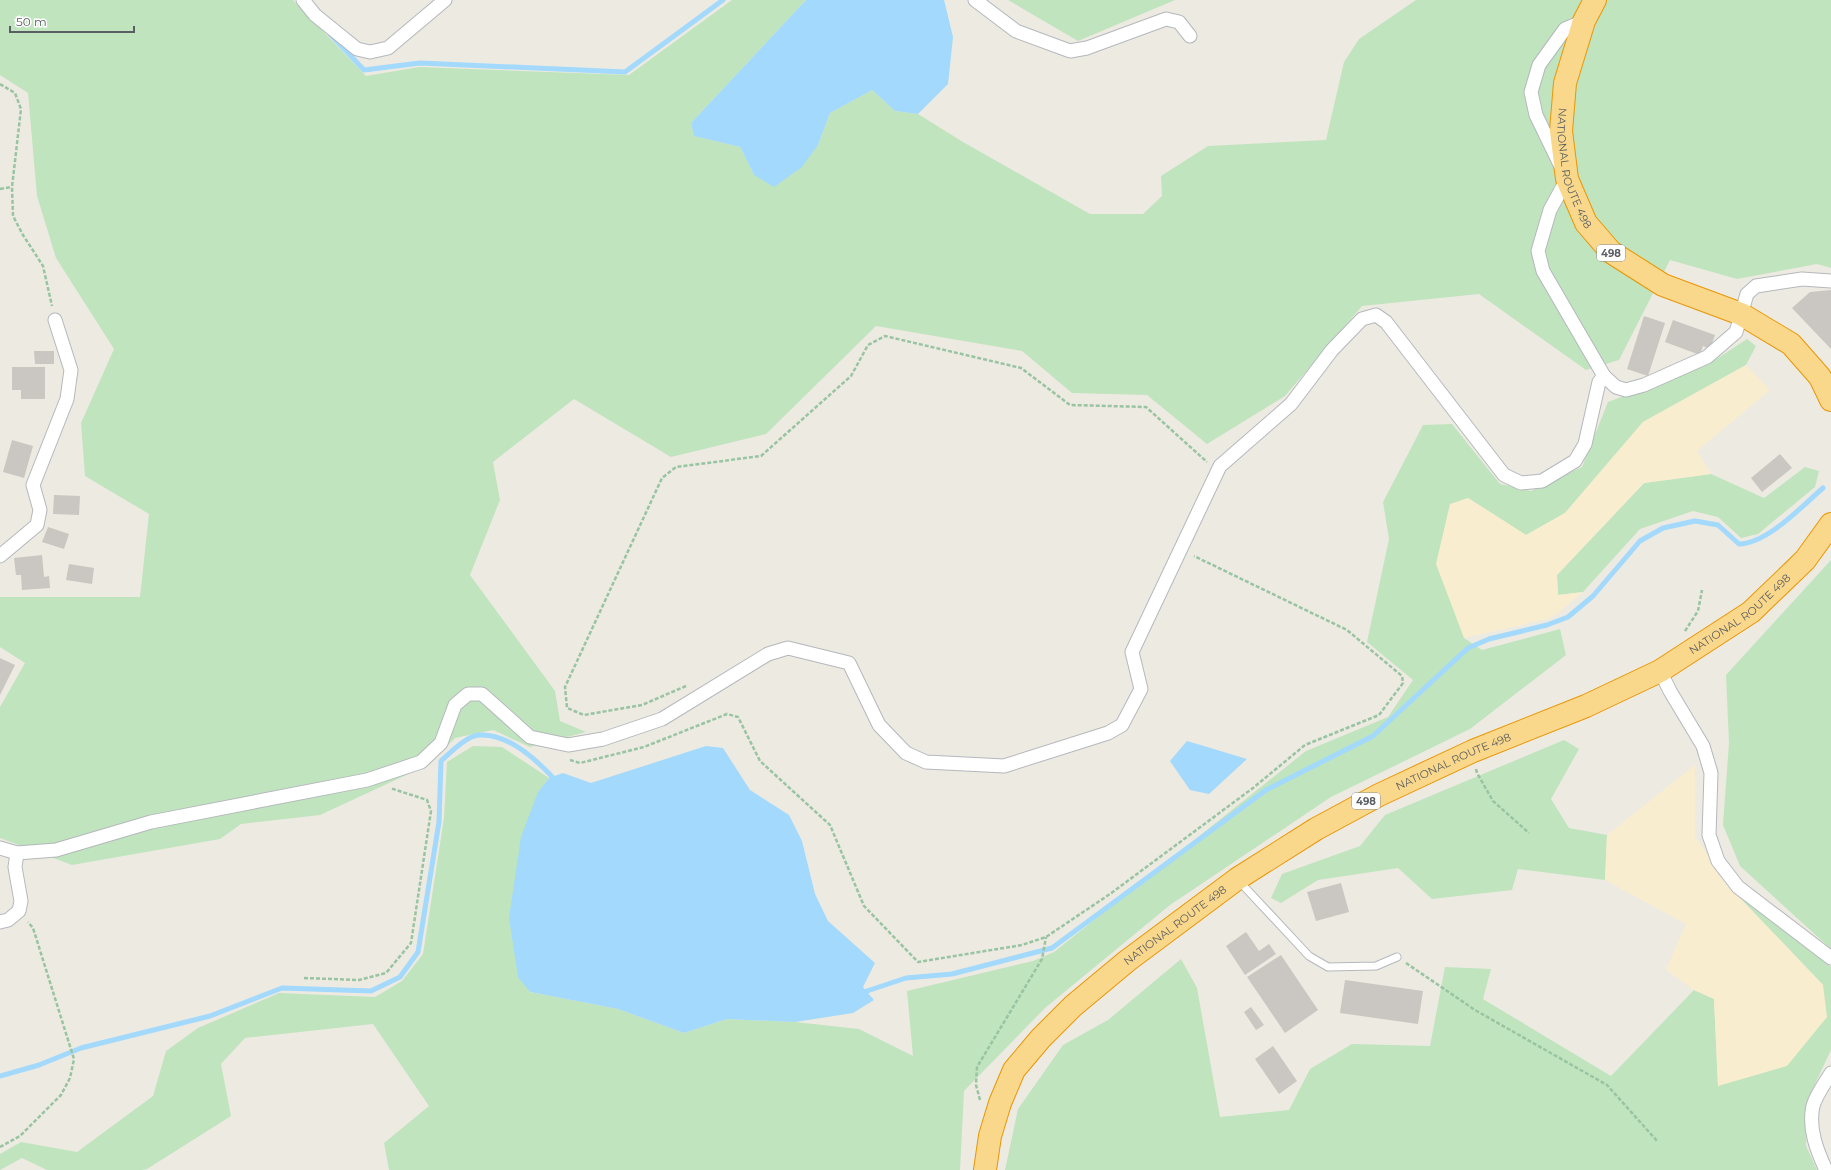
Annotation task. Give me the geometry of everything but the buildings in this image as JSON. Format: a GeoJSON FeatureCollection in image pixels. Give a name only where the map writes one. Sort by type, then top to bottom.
{"type":"FeatureCollection","features":[{"type":"Feature","properties":{"kind":"highway","name":"NATIONAL ROUTE 498"},"geometry":{"type":"LineString","coordinates":[[1595,0],[1584,21],[1565,83],[1561,131],[1567,179],[1586,224],[1611,252],[1663,285],[1741,314],[1791,344],[1820,377],[1831,400]]}},
{"type":"Feature","properties":{"kind":"highway","name":"NATIONAL ROUTE 498"},"geometry":{"type":"LineString","coordinates":[[985,1170],[990,1136],[1000,1103],[1014,1070],[1041,1038],[1073,1006],[1128,961],[1237,879],[1316,828],[1379,795],[1473,751],[1586,706],[1660,671],[1751,612],[1805,560],[1831,524]]}},
{"type":"Feature","properties":{"kind":"street"},"geometry":{"type":"LineString","coordinates":[[303,0],[315,16],[357,49],[370,52],[388,48],[445,0]]}},
{"type":"Feature","properties":{"kind":"street"},"geometry":{"type":"LineString","coordinates":[[975,0],[1016,31],[1070,52],[1088,48],[1166,20],[1179,22],[1190,36]]}},
{"type":"Feature","properties":{"kind":"street"},"geometry":{"type":"LineString","coordinates":[[1584,21],[1565,29],[1539,65],[1531,92],[1536,115],[1567,179],[1550,210],[1538,251],[1543,271],[1604,376],[1616,387],[1626,390],[1644,385],[1707,357],[1736,332],[1747,294],[1756,286],[1802,278],[1831,281]]}},
{"type":"Feature","properties":{"kind":"street"},"geometry":{"type":"LineString","coordinates":[[0,848],[17,852],[56,850],[151,822],[367,780],[421,762],[441,743],[455,705],[468,694],[482,694],[530,738],[568,745],[603,739],[662,719],[768,654],[788,648],[849,663],[879,725],[906,753],[926,762],[1004,766],[1108,733],[1122,725],[1141,689],[1132,652],[1220,466],[1291,404],[1332,350],[1362,319],[1376,315],[1386,322],[1504,475],[1521,483],[1542,481],[1575,461],[1585,444],[1599,382],[1604,376]]}},
{"type":"Feature","properties":{"kind":"street"},"geometry":{"type":"LineString","coordinates":[[0,556],[37,525],[40,510],[33,485],[67,399],[71,370],[55,320]]}},
{"type":"Feature","properties":{"kind":"street"},"geometry":{"type":"LineString","coordinates":[[1660,671],[1670,691],[1703,746],[1711,773],[1709,835],[1718,861],[1738,887],[1831,958]]}},
{"type":"Feature","properties":{"kind":"street"},"geometry":{"type":"LineString","coordinates":[[0,922],[8,920],[19,911],[21,901],[15,867],[17,852]]}},
{"type":"Feature","properties":{"kind":"street"},"geometry":{"type":"LineString","coordinates":[[1826,1170],[1817,1151],[1811,1123],[1813,1105],[1831,1072]]}},
{"type":"Feature","properties":{"kind":"lane"},"geometry":{"type":"LineString","coordinates":[[1237,879],[1309,956],[1328,967],[1376,966],[1397,957]]}},
{"type":"Feature","properties":{"kind":"path"},"geometry":{"type":"LineString","coordinates":[[0,84],[15,93],[21,109],[12,187],[13,216],[42,266],[55,320]]}},
{"type":"Feature","properties":{"kind":"path"},"geometry":{"type":"LineString","coordinates":[[0,189],[12,187]]}},
{"type":"Feature","properties":{"kind":"path"},"geometry":{"type":"LineString","coordinates":[[686,685],[642,705],[584,715],[567,708],[565,687],[662,478],[676,467],[761,456],[851,376],[868,345],[885,336],[1021,368],[1070,405],[1146,407],[1209,463],[1220,466]]}},
{"type":"Feature","properties":{"kind":"path"},"geometry":{"type":"LineString","coordinates":[[567,760],[580,763],[644,747],[727,714],[738,717],[760,760],[830,825],[864,906],[918,962],[1022,945],[1046,938],[1110,894],[1253,788],[1305,744],[1379,715],[1403,683],[1402,676],[1347,630],[1181,550]]}},
{"type":"Feature","properties":{"kind":"path"},"geometry":{"type":"LineString","coordinates":[[1473,751],[1477,773],[1493,801],[1529,833]]}},
{"type":"Feature","properties":{"kind":"path"},"geometry":{"type":"LineString","coordinates":[[304,978],[359,980],[386,973],[411,944],[431,811],[427,800],[367,780]]}},
{"type":"Feature","properties":{"kind":"path"},"geometry":{"type":"LineString","coordinates":[[0,1148],[20,1136],[61,1095],[70,1078],[74,1059],[33,928],[19,911]]}},
{"type":"Feature","properties":{"kind":"path"},"geometry":{"type":"LineString","coordinates":[[982,1107],[976,1085],[977,1067],[1042,959],[1046,938]]}},
{"type":"Feature","properties":{"kind":"path"},"geometry":{"type":"LineString","coordinates":[[1397,957],[1475,1010],[1607,1085],[1658,1142]]}},
{"type":"Feature","properties":{"kind":"green space"},"geometry":{"type":"Polygon","coordinates":[[[0,0],[293,0],[366,76],[419,67],[629,75],[732,0],[806,0],[691,123],[694,136],[740,147],[754,175],[818,145],[830,113],[872,90],[895,111],[918,114],[963,142],[1090,214],[1143,214],[1162,196],[1161,176],[1208,146],[1326,140],[1344,62],[1359,39],[1416,0],[1831,0],[1831,268],[1817,264],[1737,279],[1670,260],[1619,360],[1586,370],[1479,294],[1362,306],[1285,396],[1207,444],[1147,395],[1072,393],[1022,351],[876,326],[766,434],[671,457],[574,399],[493,462],[500,500],[470,575],[555,691],[560,721],[586,732],[530,747],[493,730],[455,738],[430,764],[320,815],[241,824],[220,839],[72,865],[0,838],[0,707],[25,663],[0,647],[0,597],[140,597],[149,514],[85,476],[81,423],[114,349],[56,258],[37,196],[28,93],[0,75],[0,0]]]}},
{"type":"Feature","properties":{"kind":"green space"},"geometry":{"type":"Polygon","coordinates":[[[1008,0],[1175,0],[1078,41],[1008,0]]]}},
{"type":"Feature","properties":{"kind":"green space"},"geometry":{"type":"Polygon","coordinates":[[[1747,339],[1756,346],[1746,365],[1643,422],[1565,513],[1526,535],[1468,498],[1464,638],[1482,650],[1560,629],[1566,655],[1470,729],[1331,797],[1170,905],[1045,1008],[964,1091],[960,1170],[389,1170],[384,1143],[429,1106],[373,1024],[245,1038],[221,1064],[231,1116],[147,1169],[47,1170],[22,1158],[0,1170],[0,1154],[21,1142],[77,1152],[153,1096],[166,1051],[198,1028],[279,993],[375,997],[402,981],[423,954],[444,818],[447,762],[473,746],[502,747],[549,778],[538,792],[530,992],[618,1009],[684,1033],[727,1019],[795,1022],[859,1029],[913,1056],[907,991],[1033,961],[1054,952],[1306,751],[1388,717],[1413,680],[1367,642],[1389,539],[1383,502],[1423,425],[1452,424],[1500,484],[1531,491],[1582,467],[1608,402],[1709,364],[1747,339]]]}},
{"type":"Feature","properties":{"kind":"green space"},"geometry":{"type":"Polygon","coordinates":[[[1805,467],[1819,471],[1815,487],[1758,534],[1741,538],[1718,517],[1693,511],[1640,529],[1583,592],[1558,595],[1557,575],[1644,483],[1711,474],[1764,498],[1805,467]]]}},
{"type":"Feature","properties":{"kind":"green space"},"geometry":{"type":"Polygon","coordinates":[[[1831,560],[1831,949],[1740,866],[1723,825],[1729,743],[1726,675],[1831,560]]]}},
{"type":"Feature","properties":{"kind":"green space"},"geometry":{"type":"Polygon","coordinates":[[[1564,740],[1579,749],[1551,799],[1569,828],[1607,835],[1605,880],[1518,869],[1512,890],[1432,899],[1398,868],[1318,880],[1281,903],[1271,898],[1282,874],[1360,846],[1385,815],[1564,740]]]}},
{"type":"Feature","properties":{"kind":"green space"},"geometry":{"type":"Polygon","coordinates":[[[1739,897],[1831,967],[1831,1050],[1808,1099],[1806,1146],[1817,1170],[1005,1170],[1018,1109],[1063,1045],[1108,1020],[1181,959],[1197,988],[1220,1117],[1289,1110],[1310,1069],[1352,1044],[1430,1046],[1445,967],[1491,969],[1483,999],[1611,1076],[1694,990],[1714,999],[1718,1086],[1823,985],[1739,897]]]}},
{"type":"Feature","properties":{"kind":"sand"},"geometry":{"type":"Polygon","coordinates":[[[1746,365],[1770,390],[1697,451],[1711,474],[1644,483],[1557,575],[1558,595],[1583,592],[1552,618],[1464,638],[1436,564],[1450,504],[1468,498],[1526,535],[1565,513],[1643,422],[1746,365]]]}},
{"type":"Feature","properties":{"kind":"sand"},"geometry":{"type":"Polygon","coordinates":[[[1695,765],[1695,837],[1739,897],[1823,985],[1827,1017],[1787,1066],[1718,1086],[1714,999],[1694,990],[1666,970],[1686,924],[1605,880],[1607,835],[1695,765]]]}},
{"type":"Feature","properties":{"kind":"water"},"geometry":{"type":"Polygon","coordinates":[[[806,0],[944,0],[953,37],[948,84],[918,114],[895,111],[872,90],[830,113],[818,145],[802,167],[774,187],[754,175],[740,147],[694,136],[691,123],[806,0]]]}},
{"type":"Feature","properties":{"kind":"water"},"geometry":{"type":"Polygon","coordinates":[[[1187,741],[1247,759],[1209,794],[1190,790],[1170,761],[1187,741]]]}},
{"type":"Feature","properties":{"kind":"water"},"geometry":{"type":"Polygon","coordinates":[[[706,746],[723,748],[750,790],[789,815],[802,841],[815,894],[828,921],[875,963],[863,987],[874,1000],[853,1013],[795,1022],[727,1019],[684,1033],[618,1009],[530,992],[518,977],[509,918],[521,837],[538,792],[549,778],[563,773],[591,783],[706,746]]]}},
{"type":"Feature","properties":{"kind":"waterway"},"geometry":{"type":"LineString","coordinates":[[330,34],[364,70],[420,63],[625,72],[723,0]]}},
{"type":"Feature","properties":{"kind":"waterway"},"geometry":{"type":"LineString","coordinates":[[861,993],[906,978],[952,974],[1052,948],[1266,790],[1373,736],[1468,648],[1489,639],[1547,625],[1568,617],[1593,596],[1640,541],[1663,528],[1695,521],[1718,525],[1739,544],[1750,542],[1761,538],[1784,523],[1823,488]]}},
{"type":"Feature","properties":{"kind":"waterway"},"geometry":{"type":"LineString","coordinates":[[0,1076],[39,1065],[81,1048],[210,1016],[282,988],[371,991],[400,977],[418,952],[439,822],[441,761],[458,745],[469,738],[479,735],[490,736],[501,739],[522,750],[557,782]]}}]}
